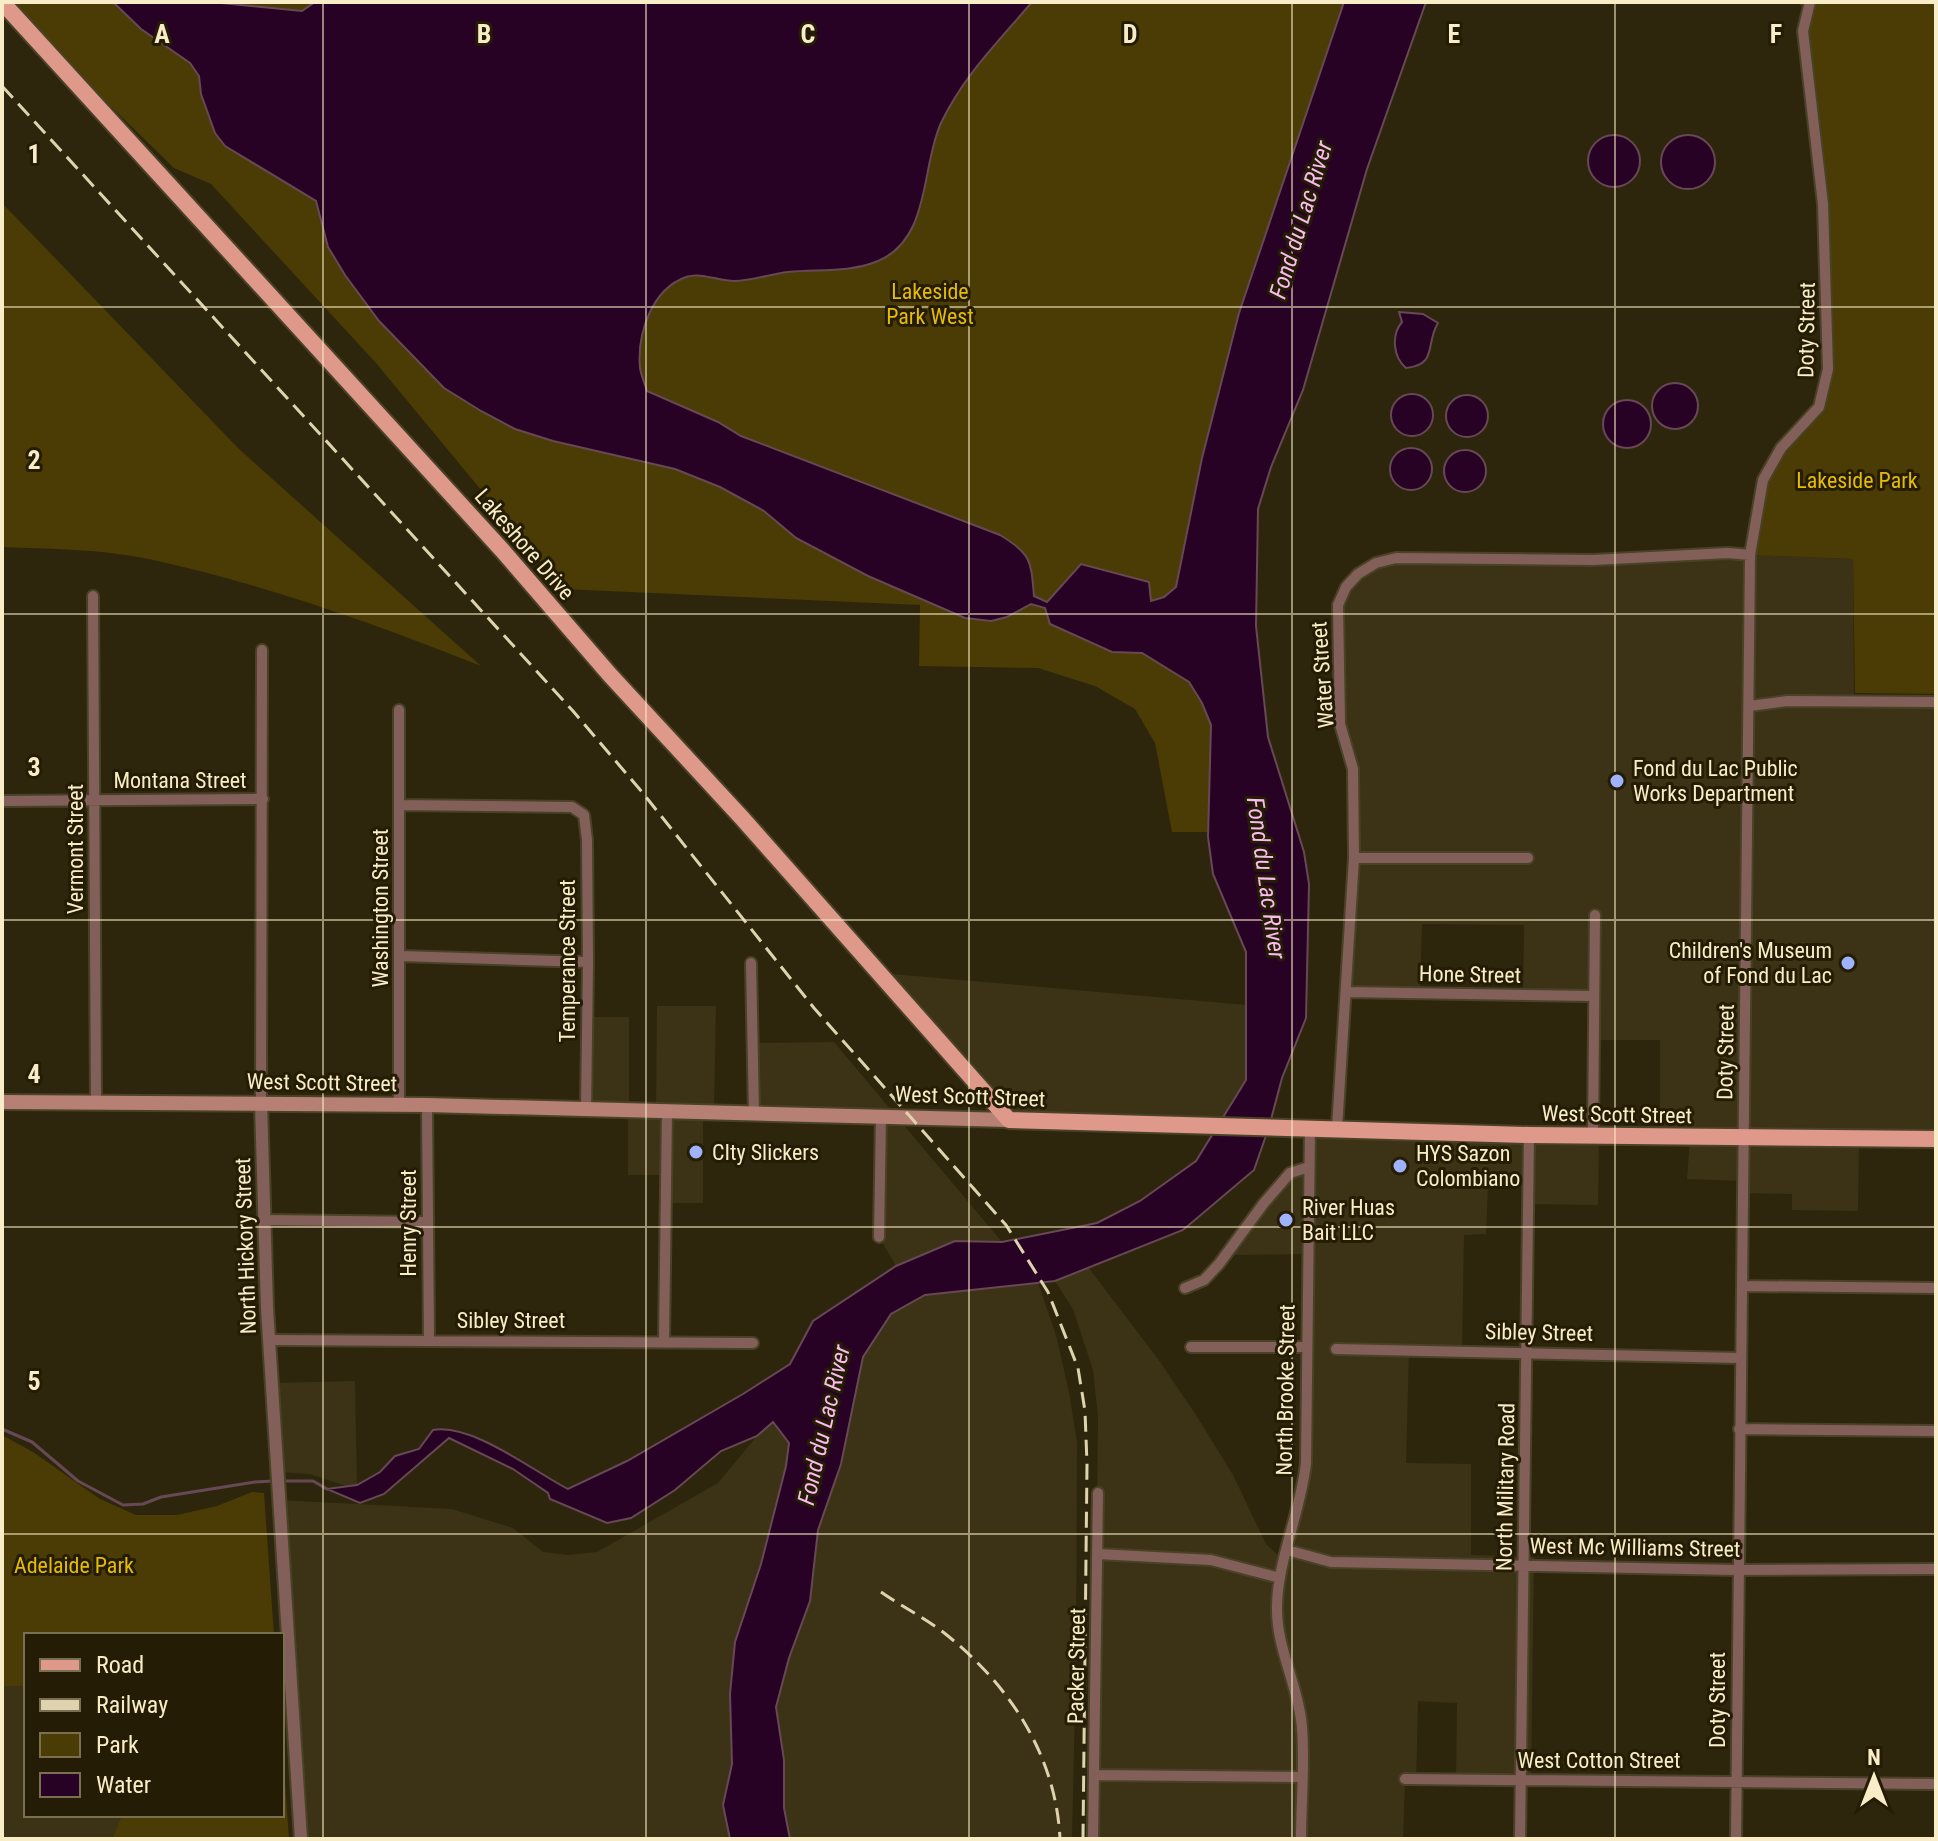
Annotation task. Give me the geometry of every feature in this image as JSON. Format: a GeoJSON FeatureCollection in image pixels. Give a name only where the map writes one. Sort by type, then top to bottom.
{"type":"FeatureCollection","features":[{"type":"Feature","properties":{"kind":"main road","name":"Lakeshore Drive"},"geometry":{"type":"LineString","coordinates":[[2,2],[502,550],[1009,1120]]}},
{"type":"Feature","properties":{"kind":"main road","name":"West Scott Street"},"geometry":{"type":"LineString","coordinates":[[2,1102],[427,1105],[1529,1135],[1936,1139]]}},
{"type":"Feature","properties":{"kind":"street","name":"Doty Street"},"geometry":{"type":"LineString","coordinates":[[1736,1839],[1750,555],[1758,502],[1767,472],[1781,448],[1819,407],[1828,369],[1823,204],[1803,31],[1810,2]]}},
{"type":"Feature","properties":{"kind":"street","name":"Water Street"},"geometry":{"type":"LineString","coordinates":[[1337,1128],[1354,858],[1353,769],[1340,724],[1338,605],[1346,587],[1358,574],[1376,563],[1399,558],[1593,560],[1728,553],[1750,555]]}},
{"type":"Feature","properties":{"kind":"street","name":"Vermont Street"},"geometry":{"type":"LineString","coordinates":[[93,596],[96,1101]]}},
{"type":"Feature","properties":{"kind":"street","name":"North Hickory Street"},"geometry":{"type":"LineString","coordinates":[[262,650],[261,1103],[264,1220],[301,1839]]}},
{"type":"Feature","properties":{"kind":"street"},"geometry":{"type":"LineString","coordinates":[[1750,706],[1787,701],[1936,702]]}},
{"type":"Feature","properties":{"kind":"street","name":"Washington Street"},"geometry":{"type":"LineString","coordinates":[[399,710],[399,1105]]}},
{"type":"Feature","properties":{"kind":"street","name":"Montana Street"},"geometry":{"type":"LineString","coordinates":[[2,801],[263,799]]}},
{"type":"Feature","properties":{"kind":"street","name":"Temperance Street"},"geometry":{"type":"LineString","coordinates":[[399,805],[572,807],[582,813],[587,840],[586,1110]]}},
{"type":"Feature","properties":{"kind":"street"},"geometry":{"type":"LineString","coordinates":[[1354,858],[1528,858]]}},
{"type":"Feature","properties":{"kind":"street"},"geometry":{"type":"LineString","coordinates":[[1593,1135],[1595,915]]}},
{"type":"Feature","properties":{"kind":"street"},"geometry":{"type":"LineString","coordinates":[[401,956],[588,962]]}},
{"type":"Feature","properties":{"kind":"street"},"geometry":{"type":"LineString","coordinates":[[751,963],[754,1113]]}},
{"type":"Feature","properties":{"kind":"street","name":"Hone Street"},"geometry":{"type":"LineString","coordinates":[[1346,992],[1593,996]]}},
{"type":"Feature","properties":{"kind":"street","name":"Henry Street"},"geometry":{"type":"LineString","coordinates":[[427,1105],[429,1340]]}},
{"type":"Feature","properties":{"kind":"street"},"geometry":{"type":"LineString","coordinates":[[664,1341],[667,1111]]}},
{"type":"Feature","properties":{"kind":"street"},"geometry":{"type":"LineString","coordinates":[[879,1237],[881,1115]]}},
{"type":"Feature","properties":{"kind":"street","name":"North Brooke Street"},"geometry":{"type":"LineString","coordinates":[[1301,1839],[1302,1728],[1295,1684],[1277,1622],[1277,1599],[1304,1482],[1310,1128]]}},
{"type":"Feature","properties":{"kind":"street","name":"North Military Road"},"geometry":{"type":"LineString","coordinates":[[1520,1839],[1529,1135]]}},
{"type":"Feature","properties":{"kind":"street"},"geometry":{"type":"LineString","coordinates":[[1185,1288],[1204,1280],[1219,1264],[1290,1173],[1309,1167]]}},
{"type":"Feature","properties":{"kind":"street"},"geometry":{"type":"LineString","coordinates":[[264,1220],[427,1222]]}},
{"type":"Feature","properties":{"kind":"street"},"geometry":{"type":"LineString","coordinates":[[1742,1286],[1936,1288]]}},
{"type":"Feature","properties":{"kind":"street","name":"Sibley Street"},"geometry":{"type":"LineString","coordinates":[[269,1340],[753,1343]]}},
{"type":"Feature","properties":{"kind":"street"},"geometry":{"type":"LineString","coordinates":[[1191,1347],[1307,1347]]}},
{"type":"Feature","properties":{"kind":"street","name":"Sibley Street"},"geometry":{"type":"LineString","coordinates":[[1336,1349],[1740,1358]]}},
{"type":"Feature","properties":{"kind":"street"},"geometry":{"type":"LineString","coordinates":[[1739,1429],[1936,1431]]}},
{"type":"Feature","properties":{"kind":"street","name":"Packer Street"},"geometry":{"type":"LineString","coordinates":[[1093,1839],[1098,1493]]}},
{"type":"Feature","properties":{"kind":"street","name":"West Mc Williams Street"},"geometry":{"type":"LineString","coordinates":[[1287,1550],[1331,1562],[1737,1570],[1936,1569]]}},
{"type":"Feature","properties":{"kind":"street"},"geometry":{"type":"LineString","coordinates":[[1098,1554],[1207,1560],[1280,1578]]}},
{"type":"Feature","properties":{"kind":"street"},"geometry":{"type":"LineString","coordinates":[[1094,1775],[1302,1777]]}},
{"type":"Feature","properties":{"kind":"street","name":"West Cotton Street"},"geometry":{"type":"LineString","coordinates":[[1405,1779],[1936,1784]]}},
{"type":"Feature","properties":{"kind":"shaded area"},"geometry":{"type":"Polygon","coordinates":[[[1750,555],[1853,559],[1854,701],[1936,702],[1936,1139],[1859,1139],[1858,1211],[1792,1210],[1792,1194],[1742,1193],[1742,1181],[1687,1179],[1690,1138],[1660,1137],[1660,1040],[1593,1040],[1593,996],[1523,995],[1524,925],[1422,924],[1420,992],[1346,992],[1354,858],[1338,606],[1342,595],[1376,563],[1750,555]]]}},
{"type":"Feature","properties":{"kind":"shaded area"},"geometry":{"type":"Polygon","coordinates":[[[881,973],[1246,1005],[1246,1080],[1219,1126],[1009,1120],[881,973]]]}},
{"type":"Feature","properties":{"kind":"shaded area"},"geometry":{"type":"Polygon","coordinates":[[[657,1006],[716,1006],[714,1112],[703,1113],[703,1203],[665,1203],[665,1175],[628,1175],[628,1111],[586,1110],[587,1017],[629,1017],[629,1110],[656,1110],[657,1006]]]}},
{"type":"Feature","properties":{"kind":"shaded area"},"geometry":{"type":"Polygon","coordinates":[[[834,1042],[1002,1242],[955,1241],[896,1266],[879,1237],[881,1115],[754,1113],[753,1043],[834,1042]]]}},
{"type":"Feature","properties":{"kind":"shaded area"},"geometry":{"type":"Polygon","coordinates":[[[1310,1128],[1599,1136],[1598,1205],[1529,1204],[1528,1186],[1488,1185],[1486,1234],[1464,1235],[1462,1350],[1409,1350],[1406,1463],[1471,1464],[1471,1555],[1534,1557],[1531,1785],[1456,1784],[1457,1703],[1418,1701],[1416,1784],[1405,1784],[1403,1839],[1093,1839],[1098,1417],[1093,1370],[1073,1309],[1055,1281],[1088,1267],[1196,1415],[1233,1475],[1266,1544],[1284,1561],[1304,1482],[1306,1254],[1226,1255],[1290,1173],[1309,1167],[1310,1128]]]}},
{"type":"Feature","properties":{"kind":"shaded area"},"geometry":{"type":"Polygon","coordinates":[[[1038,1283],[1056,1335],[1077,1442],[1072,1839],[790,1839],[784,1808],[784,1760],[776,1707],[789,1658],[810,1601],[818,1530],[841,1464],[863,1357],[891,1314],[925,1295],[1038,1283]]]}},
{"type":"Feature","properties":{"kind":"shaded area"},"geometry":{"type":"Polygon","coordinates":[[[355,1381],[357,1485],[349,1487],[310,1474],[277,1472],[272,1383],[355,1381]]]}},
{"type":"Feature","properties":{"kind":"shaded area"},"geometry":{"type":"Polygon","coordinates":[[[772,1422],[789,1443],[761,1564],[735,1642],[730,1694],[732,1764],[723,1805],[730,1839],[301,1839],[279,1500],[452,1509],[513,1528],[543,1552],[568,1555],[597,1552],[718,1483],[772,1422]]]}},
{"type":"Feature","properties":{"kind":"shaded area"},"geometry":{"type":"Polygon","coordinates":[[[2,1686],[24,1686],[24,1817],[121,1817],[112,1839],[2,1839],[2,1686]]]}},
{"type":"Feature","properties":{"kind":"green space","name":"Lakeside Park West"},"geometry":{"type":"Polygon","coordinates":[[[9,2],[1344,2],[1239,313],[1202,458],[1176,587],[1189,682],[1211,725],[1208,832],[1172,832],[1155,743],[1135,709],[1095,686],[1038,668],[919,666],[920,605],[563,589],[376,363],[211,184],[174,168],[55,52],[9,2]]]}},
{"type":"Feature","properties":{"kind":"green space","name":"Lakeside Park"},"geometry":{"type":"Polygon","coordinates":[[[1797,2],[1936,2],[1936,694],[1855,693],[1853,559],[1750,555],[1763,480],[1823,396],[1827,280],[1804,45],[1808,11],[1797,2]]]}},
{"type":"Feature","properties":{"kind":"green space"},"geometry":{"type":"Polygon","coordinates":[[[2,203],[239,449],[481,666],[317,606],[192,569],[113,553],[2,547],[2,203]]]}},
{"type":"Feature","properties":{"kind":"green space","name":"Adelaide Park"},"geometry":{"type":"Polygon","coordinates":[[[2,1435],[33,1452],[100,1499],[136,1515],[177,1515],[217,1506],[252,1492],[264,1493],[274,1633],[24,1633],[24,1686],[2,1686],[2,1435]]]}},
{"type":"Feature","properties":{"kind":"green space"},"geometry":{"type":"Polygon","coordinates":[[[284,1768],[289,1839],[112,1839],[121,1817],[284,1817],[284,1768]]]}},
{"type":"Feature","properties":{"kind":"water","name":"Fond du Lac River"},"geometry":{"type":"Polygon","coordinates":[[[113,2],[211,2],[302,11],[315,2],[1032,2],[983,59],[950,106],[935,140],[916,219],[895,251],[867,265],[845,269],[788,272],[741,281],[686,277],[664,291],[649,314],[641,341],[640,368],[647,391],[718,422],[741,436],[1000,535],[1024,554],[1030,567],[1034,596],[1047,602],[1081,564],[1149,582],[1151,601],[1164,597],[1176,587],[1202,458],[1239,313],[1344,2],[1426,2],[1367,169],[1303,390],[1271,467],[1258,509],[1256,626],[1268,737],[1304,852],[1309,884],[1306,1018],[1282,1078],[1269,1127],[1254,1170],[1183,1230],[1055,1281],[925,1295],[891,1314],[863,1357],[841,1464],[818,1530],[810,1601],[789,1658],[776,1707],[784,1760],[784,1808],[790,1839],[730,1839],[723,1805],[732,1764],[730,1694],[735,1642],[761,1564],[786,1466],[789,1443],[773,1422],[757,1436],[721,1451],[675,1490],[631,1518],[607,1523],[550,1499],[548,1493],[513,1469],[449,1438],[384,1494],[360,1503],[327,1489],[357,1485],[380,1472],[395,1456],[419,1449],[433,1430],[449,1430],[484,1441],[568,1489],[627,1461],[790,1364],[813,1321],[896,1266],[955,1241],[1002,1242],[1097,1223],[1140,1201],[1196,1161],[1246,1080],[1246,952],[1213,874],[1208,837],[1211,725],[1189,682],[1142,653],[1112,652],[1050,624],[1045,608],[1031,604],[1007,617],[991,621],[965,618],[868,576],[796,538],[764,511],[720,487],[675,469],[553,441],[515,429],[444,388],[379,321],[345,275],[328,247],[316,201],[225,146],[215,133],[201,94],[199,76],[190,63],[141,29],[113,2]]]}},
{"type":"Feature","properties":{"kind":"water"},"geometry":{"type":"Polygon","coordinates":[[[1614,135],[1632,143],[1640,161],[1632,179],[1614,187],[1596,179],[1588,161],[1596,143],[1614,135]]]}},
{"type":"Feature","properties":{"kind":"water"},"geometry":{"type":"Polygon","coordinates":[[[1688,135],[1707,143],[1715,162],[1707,181],[1688,189],[1669,181],[1661,162],[1669,143],[1688,135]]]}},
{"type":"Feature","properties":{"kind":"water"},"geometry":{"type":"Polygon","coordinates":[[[1399,312],[1423,314],[1438,323],[1427,358],[1416,366],[1406,368],[1396,352],[1396,333],[1402,322],[1399,312]]]}},
{"type":"Feature","properties":{"kind":"water"},"geometry":{"type":"Polygon","coordinates":[[[1675,383],[1692,389],[1698,406],[1692,423],[1675,429],[1658,423],[1652,406],[1658,389],[1675,383]]]}},
{"type":"Feature","properties":{"kind":"water"},"geometry":{"type":"Polygon","coordinates":[[[1412,394],[1427,400],[1433,415],[1427,430],[1412,436],[1397,430],[1391,415],[1397,400],[1412,394]]]}},
{"type":"Feature","properties":{"kind":"water"},"geometry":{"type":"Polygon","coordinates":[[[1467,395],[1482,401],[1488,416],[1482,431],[1467,437],[1452,431],[1446,416],[1452,401],[1467,395]]]}},
{"type":"Feature","properties":{"kind":"water"},"geometry":{"type":"Polygon","coordinates":[[[1627,400],[1644,407],[1651,424],[1644,441],[1627,448],[1610,441],[1603,424],[1610,407],[1627,400]]]}},
{"type":"Feature","properties":{"kind":"water"},"geometry":{"type":"Polygon","coordinates":[[[1411,448],[1426,454],[1432,469],[1426,484],[1411,490],[1396,484],[1390,469],[1396,454],[1411,448]]]}},
{"type":"Feature","properties":{"kind":"water"},"geometry":{"type":"Polygon","coordinates":[[[1465,450],[1480,456],[1486,471],[1480,486],[1465,492],[1450,486],[1444,471],[1450,456],[1465,450]]]}},
{"type":"Feature","properties":{"kind":"waterway"},"geometry":{"type":"LineString","coordinates":[[2,1429],[32,1442],[78,1481],[123,1505],[273,1481]]}},
{"type":"Feature","properties":{"kind":"waterway"},"geometry":{"type":"LineString","coordinates":[[280,1481],[313,1481],[327,1489]]}},
{"type":"Feature","properties":{"kind":"railway"},"geometry":{"type":"LineString","coordinates":[[2,86],[573,711],[642,792],[814,1008],[1006,1225],[1048,1292],[1078,1368],[1085,1411],[1083,1839]]}},
{"type":"Feature","properties":{"kind":"railway"},"geometry":{"type":"LineString","coordinates":[[881,1592],[943,1632],[967,1652],[1008,1697],[1038,1750],[1049,1778],[1060,1839]]}},
{"type":"Feature","properties":{"kind":"place","name":"Fond du Lac Public Works Department"},"geometry":{"type":"Point","coordinates":[1617,781]}},
{"type":"Feature","properties":{"kind":"place","name":"Children's Museum of Fond du Lac"},"geometry":{"type":"Point","coordinates":[1848,963]}},
{"type":"Feature","properties":{"kind":"place","name":"CIty Slickers"},"geometry":{"type":"Point","coordinates":[696,1152]}},
{"type":"Feature","properties":{"kind":"place","name":"HYS Sazon Colombiano"},"geometry":{"type":"Point","coordinates":[1400,1166]}},
{"type":"Feature","properties":{"kind":"place","name":"River Huas Bait LLC"},"geometry":{"type":"Point","coordinates":[1286,1220]}}]}
